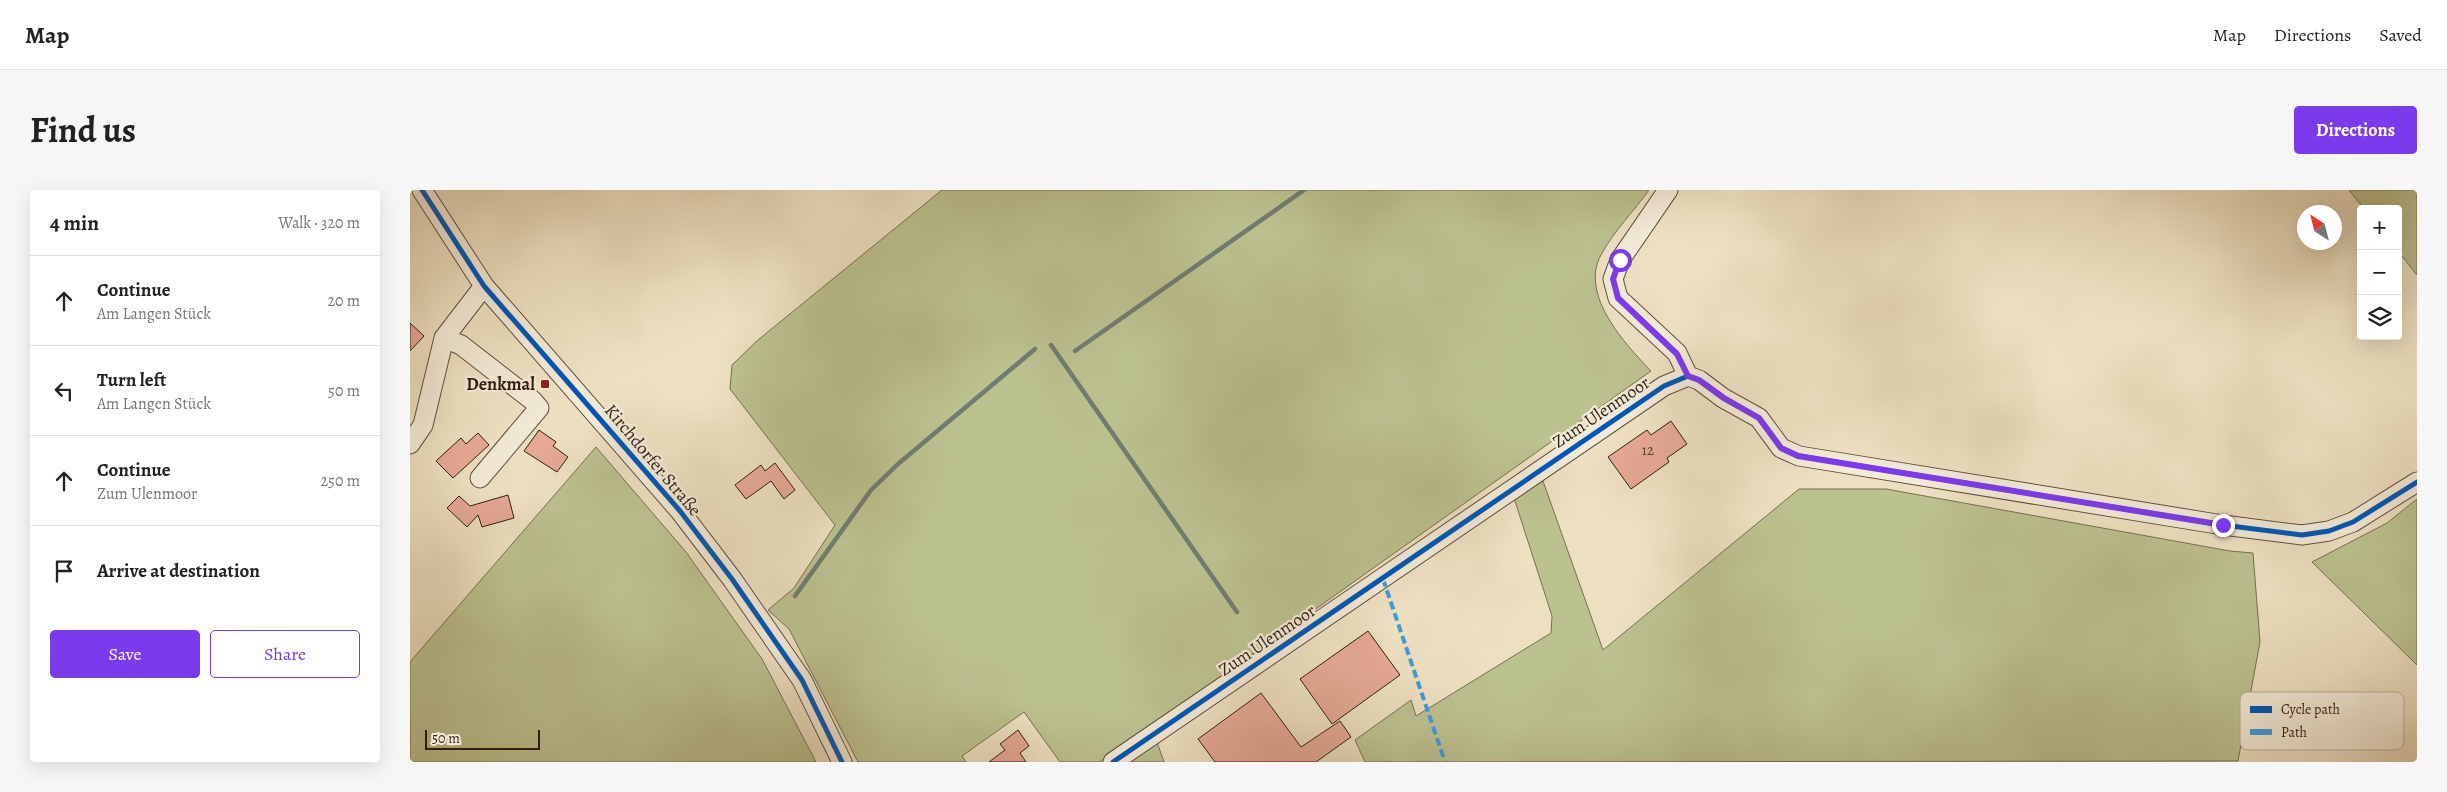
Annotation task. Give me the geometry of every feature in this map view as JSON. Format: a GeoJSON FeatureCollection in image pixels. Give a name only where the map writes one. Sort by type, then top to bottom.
{"type":"FeatureCollection","features":[{"type":"Feature","properties":{"kind":"street","name":"Kirchdorfer Straße"},"geometry":{"type":"LineString","coordinates":[[422,190],[484,286],[680,511],[732,579],[802,680],[842,762]]}},
{"type":"Feature","properties":{"kind":"street"},"geometry":{"type":"LineString","coordinates":[[1668,190],[1620,260],[1613,279],[1618,298],[1677,354],[1688,376],[1699,380],[1724,398],[1759,418],[1781,448],[1798,456],[2223,525],[2302,535],[2329,531],[2353,522],[2417,482]]}},
{"type":"Feature","properties":{"kind":"street"},"geometry":{"type":"LineString","coordinates":[[410,444],[423,425],[444,338],[484,286]]}},
{"type":"Feature","properties":{"kind":"street"},"geometry":{"type":"LineString","coordinates":[[444,338],[461,345],[532,400],[539,408],[480,478]]}},
{"type":"Feature","properties":{"kind":"street","name":"Zum Ulenmoor"},"geometry":{"type":"LineString","coordinates":[[1113,762],[1664,386],[1688,376]]}},
{"type":"Feature","properties":{"kind":"green space"},"geometry":{"type":"Polygon","coordinates":[[[942,190],[1649,190],[1601,255],[1596,270],[1596,286],[1608,318],[1630,348],[1651,371],[1100,762],[1060,762],[1024,712],[962,756],[966,762],[858,762],[789,629],[768,610],[794,588],[835,525],[730,389],[732,365],[758,340],[942,190]]]}},
{"type":"Feature","properties":{"kind":"green space"},"geometry":{"type":"Polygon","coordinates":[[[2349,190],[2417,190],[2417,275],[2402,256],[2402,205],[2361,205],[2349,190]]]}},
{"type":"Feature","properties":{"kind":"green space"},"geometry":{"type":"Polygon","coordinates":[[[596,447],[686,552],[762,659],[816,762],[410,762],[410,662],[596,447]]]}},
{"type":"Feature","properties":{"kind":"green space"},"geometry":{"type":"Polygon","coordinates":[[[1543,481],[1603,650],[1799,489],[1886,489],[2230,551],[2253,553],[2260,642],[2251,692],[2240,692],[2240,750],[2238,761],[1365,762],[1355,740],[1411,700],[1416,716],[1551,633],[1552,616],[1514,498],[1543,481]]]}},
{"type":"Feature","properties":{"kind":"green space"},"geometry":{"type":"Polygon","coordinates":[[[2417,499],[2417,665],[2312,562],[2387,523],[2417,499]]]}},
{"type":"Feature","properties":{"kind":"green space"},"geometry":{"type":"Polygon","coordinates":[[[1157,742],[1164,762],[1127,762],[1157,742]]]}},
{"type":"Feature","properties":{"kind":"building"},"geometry":{"type":"Polygon","coordinates":[[[410,323],[424,336],[410,351],[410,323]]]}},
{"type":"Feature","properties":{"kind":"building"},"geometry":{"type":"Polygon","coordinates":[[[1671,421],[1687,444],[1667,458],[1669,462],[1631,489],[1608,457],[1647,430],[1651,435],[1671,421]]]}},
{"type":"Feature","properties":{"kind":"building"},"geometry":{"type":"Polygon","coordinates":[[[539,430],[556,442],[553,446],[568,457],[557,472],[524,451],[539,430]]]}},
{"type":"Feature","properties":{"kind":"building"},"geometry":{"type":"Polygon","coordinates":[[[478,433],[489,445],[453,478],[436,461],[461,438],[466,444],[478,433]]]}},
{"type":"Feature","properties":{"kind":"building"},"geometry":{"type":"Polygon","coordinates":[[[775,463],[795,490],[784,499],[771,481],[746,499],[735,485],[761,465],[765,471],[775,463]]]}},
{"type":"Feature","properties":{"kind":"building"},"geometry":{"type":"Polygon","coordinates":[[[508,495],[514,518],[482,527],[478,515],[467,527],[447,508],[459,496],[470,506],[508,495]]]}},
{"type":"Feature","properties":{"kind":"building"},"geometry":{"type":"Polygon","coordinates":[[[1368,631],[1400,675],[1332,724],[1300,679],[1368,631]]]}},
{"type":"Feature","properties":{"kind":"building"},"geometry":{"type":"Polygon","coordinates":[[[1261,693],[1301,747],[1340,721],[1351,737],[1316,762],[1215,762],[1198,739],[1261,693]]]}},
{"type":"Feature","properties":{"kind":"building"},"geometry":{"type":"Polygon","coordinates":[[[1018,730],[1029,746],[1020,753],[1026,762],[989,762],[1005,750],[1000,744],[1018,730]]]}},
{"type":"Feature","properties":{"kind":"waterway"},"geometry":{"type":"LineString","coordinates":[[1075,351],[1304,190]]}},
{"type":"Feature","properties":{"kind":"waterway"},"geometry":{"type":"LineString","coordinates":[[1051,345],[1237,612]]}},
{"type":"Feature","properties":{"kind":"waterway"},"geometry":{"type":"LineString","coordinates":[[795,596],[871,490],[898,464],[1035,349]]}},
{"type":"Feature","properties":{"kind":"marked path"},"geometry":{"type":"LineString","coordinates":[[1383,579],[1445,762]]}},
{"type":"Feature","properties":{"kind":"cycle path"},"geometry":{"type":"LineString","coordinates":[[422,190],[484,286],[680,511],[732,579],[802,680],[842,762]]}},
{"type":"Feature","properties":{"kind":"cycle path"},"geometry":{"type":"LineString","coordinates":[[1113,762],[1664,386],[1688,376],[1699,380],[1723,398],[1759,418],[1781,448],[1799,456],[2223,525],[2302,535],[2329,531],[2353,522],[2417,482]]}},
{"type":"Feature","properties":{"kind":"place","name":"Denkmal"},"geometry":{"type":"Point","coordinates":[545,384]}},
{"type":"Feature","properties":{"kind":"route"},"geometry":{"type":"LineString","coordinates":[[1620,260],[1613,279],[1618,298],[1677,354],[1688,376],[1699,380],[1724,398],[1759,418],[1781,448],[1798,456],[2223,525]]}}]}
